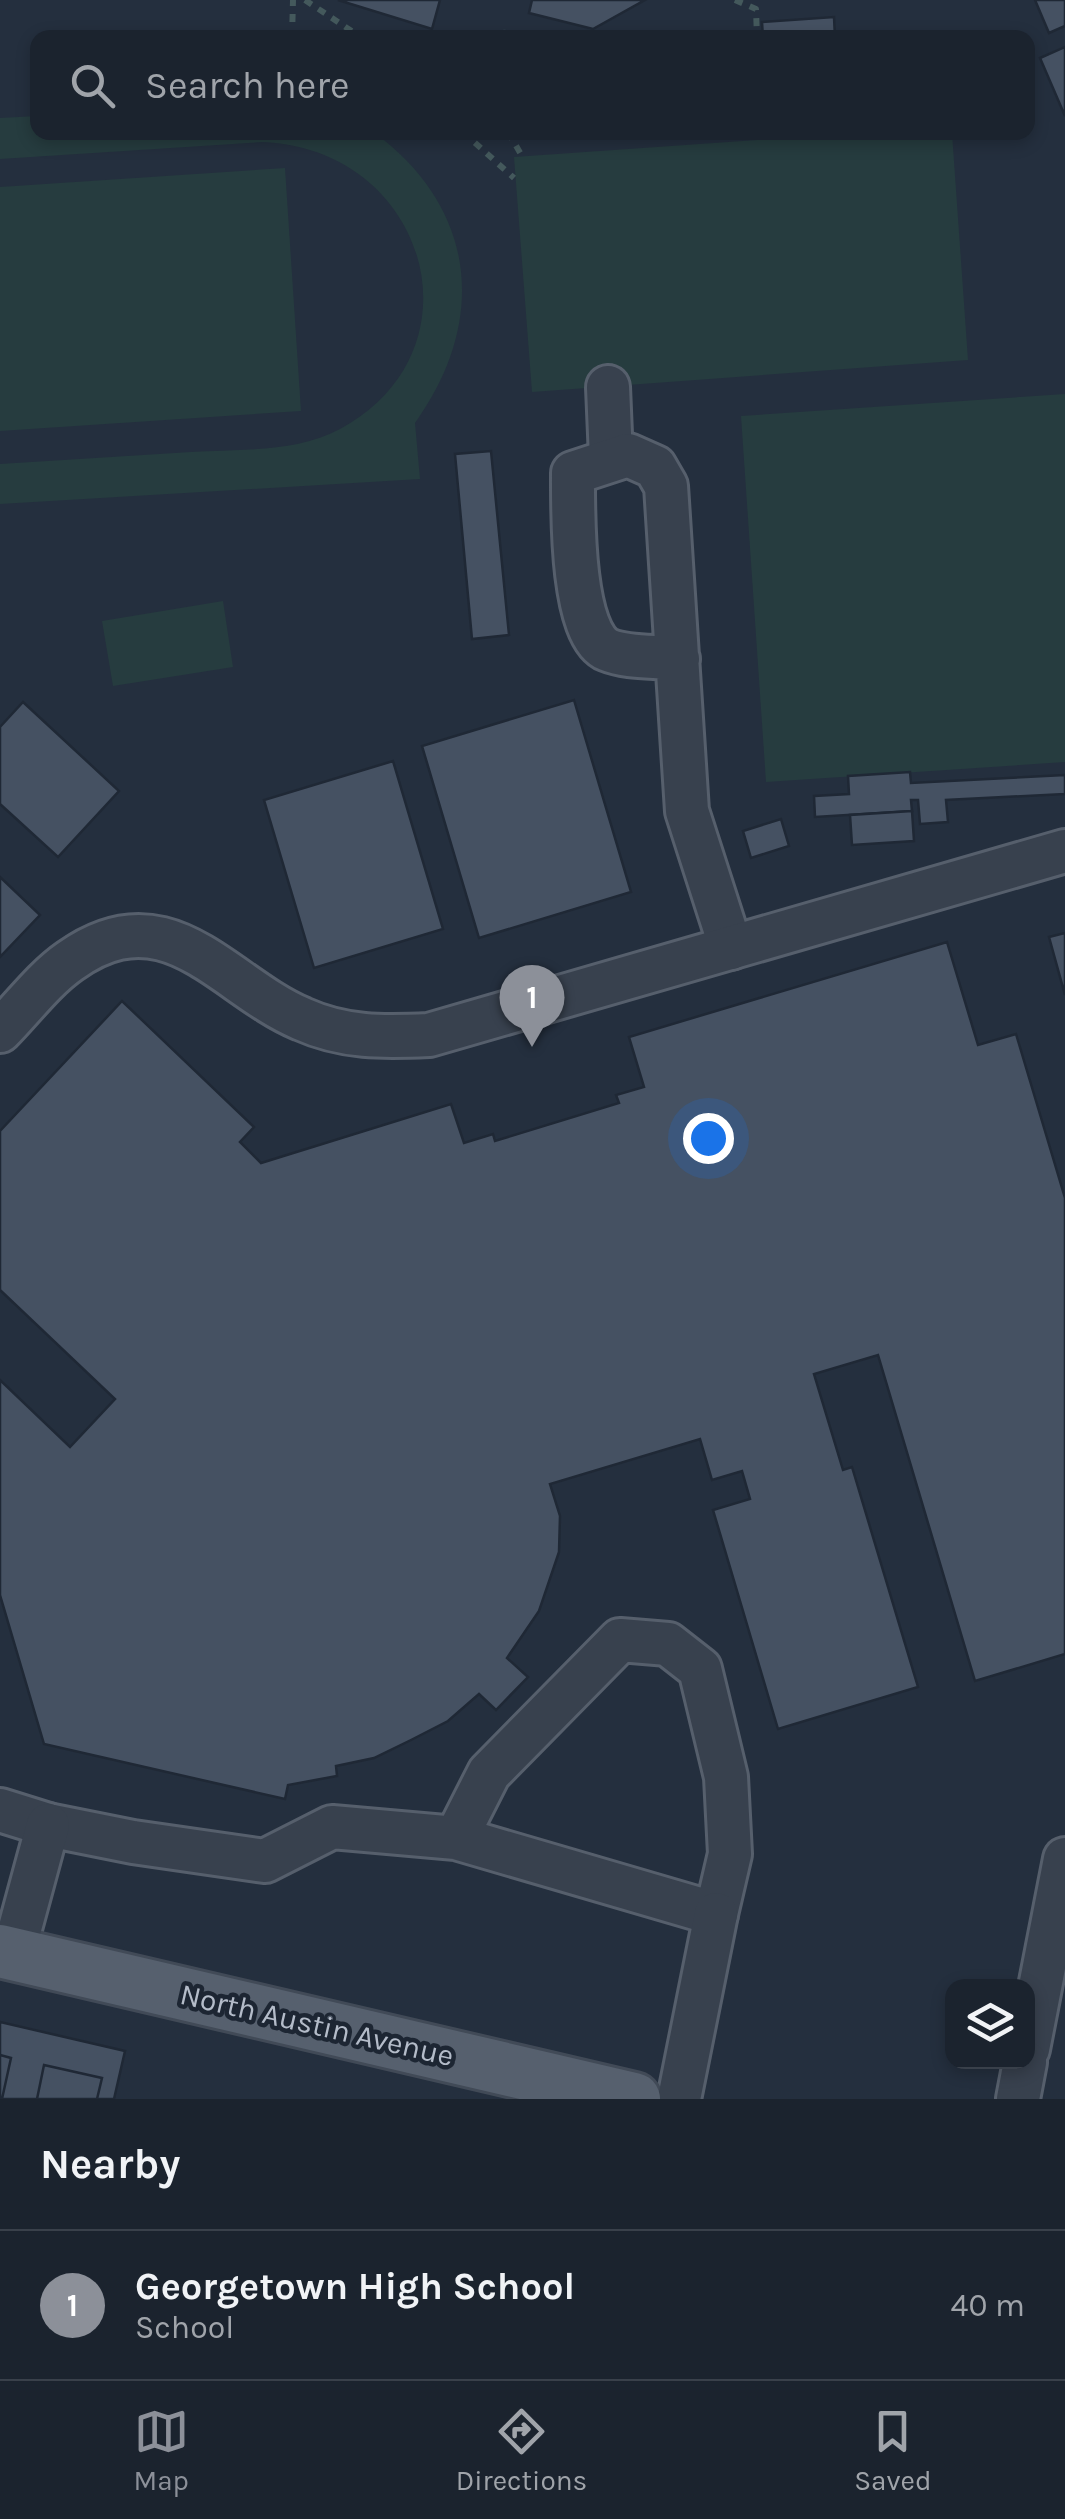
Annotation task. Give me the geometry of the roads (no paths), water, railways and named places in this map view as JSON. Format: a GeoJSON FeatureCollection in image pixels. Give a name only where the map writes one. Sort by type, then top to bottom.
{"type":"FeatureCollection","features":[{"type":"Feature","properties":{"kind":"main road","name":"North Austin Avenue"},"geometry":{"type":"LineString","coordinates":[[6,1952],[634,2099]]}},
{"type":"Feature","properties":{"kind":"lane"},"geometry":{"type":"LineString","coordinates":[[608,387],[611,458]]}},
{"type":"Feature","properties":{"kind":"lane"},"geometry":{"type":"LineString","coordinates":[[678,660],[607,650],[588,631],[577,574],[572,473],[628,455],[655,467],[666,486],[678,660],[687,810],[731,948]]}},
{"type":"Feature","properties":{"kind":"lane"},"geometry":{"type":"LineString","coordinates":[[0,1031],[70,961],[117,937],[156,938],[212,959],[300,1019],[362,1038],[429,1035],[1065,852]]}},
{"type":"Feature","properties":{"kind":"lane"},"geometry":{"type":"LineString","coordinates":[[456,1838],[489,1773],[620,1640],[668,1644],[700,1669],[726,1777],[730,1854],[679,2099]]}},
{"type":"Feature","properties":{"kind":"lane"},"geometry":{"type":"LineString","coordinates":[[0,1810],[48,1826],[265,1861],[332,1827],[456,1838],[716,1914]]}},
{"type":"Feature","properties":{"kind":"lane"},"geometry":{"type":"LineString","coordinates":[[6,1952],[48,1826]]}},
{"type":"Feature","properties":{"kind":"lane"},"geometry":{"type":"LineString","coordinates":[[1035,2013],[1065,1858]]}},
{"type":"Feature","properties":{"kind":"lane"},"geometry":{"type":"LineString","coordinates":[[1018,2099],[1024,2069]]}},
{"type":"Feature","properties":{"kind":"place","name":"Georgetown High School"},"geometry":{"type":"Point","coordinates":[532,1047]}}]}
